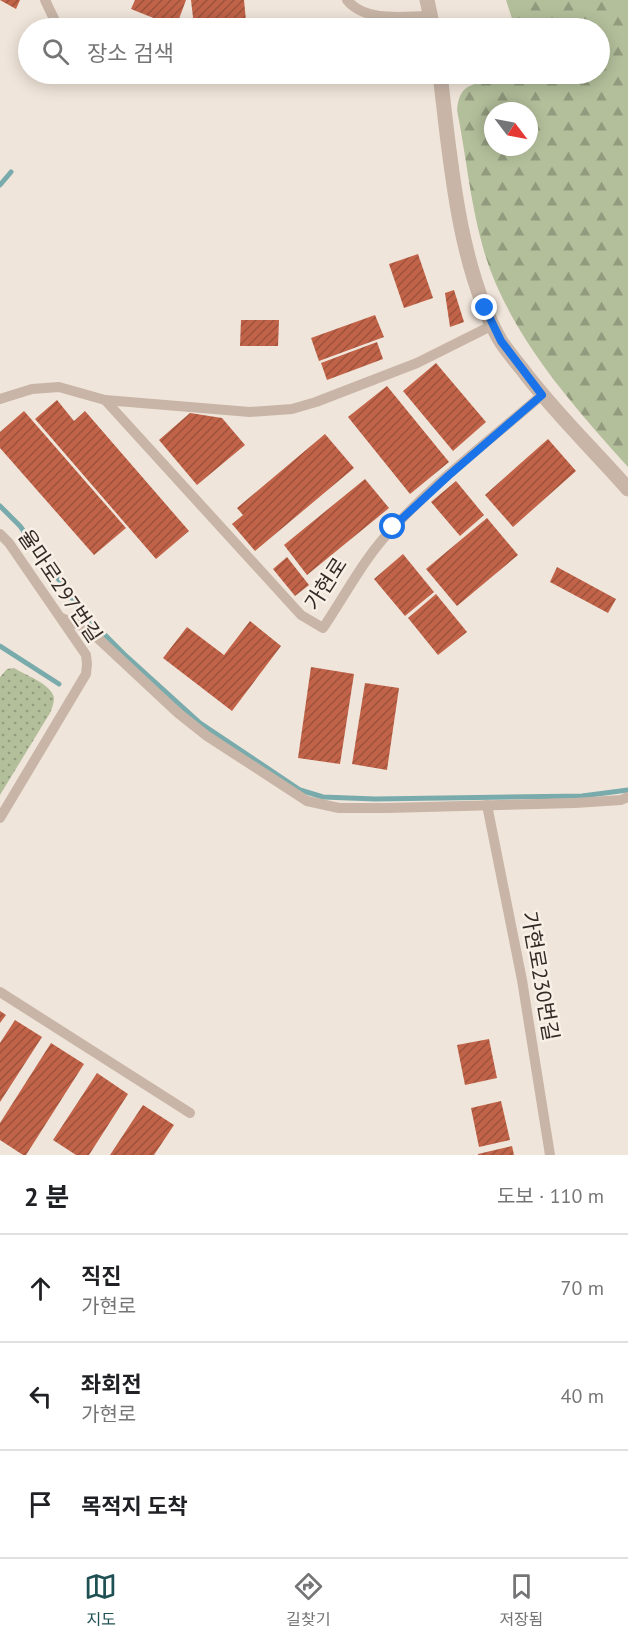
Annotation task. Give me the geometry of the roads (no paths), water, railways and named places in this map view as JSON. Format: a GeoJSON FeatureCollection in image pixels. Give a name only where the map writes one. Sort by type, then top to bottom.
{"type":"FeatureCollection","features":[{"type":"Feature","properties":{"kind":"street"},"geometry":{"type":"LineString","coordinates":[[427,0],[431,18]]}},
{"type":"Feature","properties":{"kind":"street"},"geometry":{"type":"LineString","coordinates":[[441,84],[452,174],[470,262],[485,308],[501,341],[542,395],[628,489]]}},
{"type":"Feature","properties":{"kind":"lane"},"geometry":{"type":"LineString","coordinates":[[45,0],[54,18]]}},
{"type":"Feature","properties":{"kind":"lane"},"geometry":{"type":"LineString","coordinates":[[347,0],[360,11],[395,18]]}},
{"type":"Feature","properties":{"kind":"lane"},"geometry":{"type":"LineString","coordinates":[[0,399],[32,389],[59,387],[105,400],[250,412],[292,409],[417,363],[493,324]]}},
{"type":"Feature","properties":{"kind":"lane","name":"가현로"},"geometry":{"type":"LineString","coordinates":[[105,400],[301,615],[322,628],[368,558],[393,527],[542,395]]}},
{"type":"Feature","properties":{"kind":"lane","name":"율마로297번길"},"geometry":{"type":"LineString","coordinates":[[0,534],[9,543],[86,655],[86,674],[0,818]]}},
{"type":"Feature","properties":{"kind":"lane"},"geometry":{"type":"LineString","coordinates":[[62,618],[88,629],[178,713],[207,736],[307,801],[339,808],[575,803],[621,800],[628,797]]}},
{"type":"Feature","properties":{"kind":"lane","name":"가현로230번길"},"geometry":{"type":"LineString","coordinates":[[487,805],[522,980],[550,1155]]}},
{"type":"Feature","properties":{"kind":"lane"},"geometry":{"type":"LineString","coordinates":[[0,992],[190,1113]]}},
{"type":"Feature","properties":{"kind":"waterway"},"geometry":{"type":"LineString","coordinates":[[0,185],[11,172]]}},
{"type":"Feature","properties":{"kind":"waterway"},"geometry":{"type":"LineString","coordinates":[[0,506],[20,526],[83,613],[124,654],[200,723],[300,790],[323,797],[375,799],[582,796],[628,790]]}},
{"type":"Feature","properties":{"kind":"waterway"},"geometry":{"type":"LineString","coordinates":[[0,646],[59,684]]}}]}
